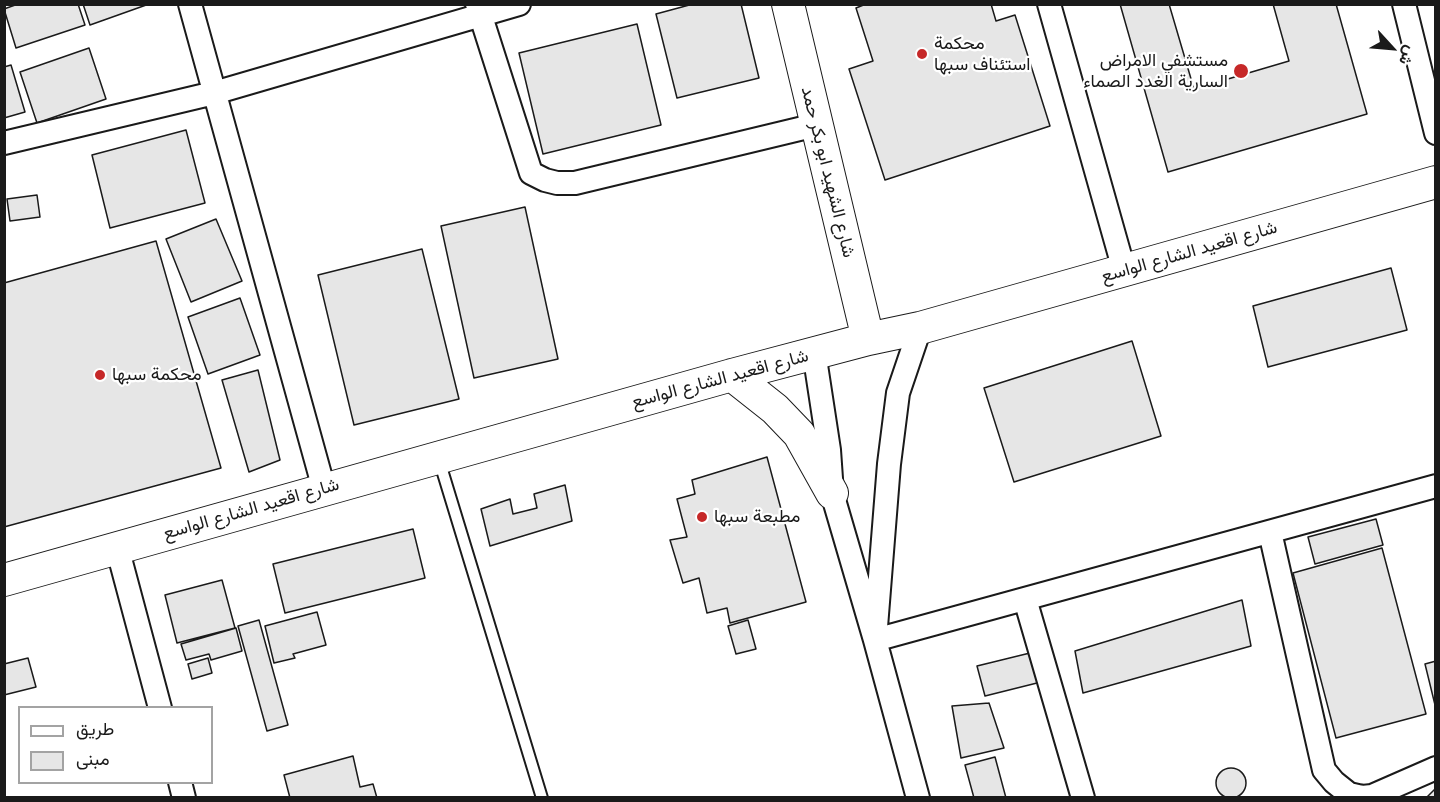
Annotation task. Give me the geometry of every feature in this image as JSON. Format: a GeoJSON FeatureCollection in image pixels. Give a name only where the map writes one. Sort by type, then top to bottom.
{"type":"FeatureCollection","features":[{"type":"Feature","properties":{"kind":"street"},"geometry":{"type":"LineString","coordinates":[[190,4],[324,489]]}},
{"type":"Feature","properties":{"kind":"street"},"geometry":{"type":"LineString","coordinates":[[4,143],[214,93],[478,10],[519,4]]}},
{"type":"Feature","properties":{"kind":"street","name":"شارع الشهيد ابو بكر حمد"},"geometry":{"type":"LineString","coordinates":[[788,4],[868,339]]}},
{"type":"Feature","properties":{"kind":"street"},"geometry":{"type":"LineString","coordinates":[[1049,4],[1125,270]]}},
{"type":"Feature","properties":{"kind":"street"},"geometry":{"type":"LineString","coordinates":[[1404,4],[1436,133]]}},
{"type":"Feature","properties":{"kind":"street"},"geometry":{"type":"LineString","coordinates":[[478,10],[531,172],[544,180],[575,183],[816,125]]}},
{"type":"Feature","properties":{"kind":"street","name":"شارع اقعيد الشارع الواسع"},"geometry":{"type":"LineString","coordinates":[[4,579],[814,352],[920,328],[1436,182]]}},
{"type":"Feature","properties":{"kind":"street"},"geometry":{"type":"LineString","coordinates":[[875,640],[889,465],[898,393],[920,328]]}},
{"type":"Feature","properties":{"kind":"street"},"geometry":{"type":"LineString","coordinates":[[814,352],[829,450],[832,493],[918,798]]}},
{"type":"Feature","properties":{"kind":"street"},"geometry":{"type":"LineString","coordinates":[[732,375],[775,409],[799,434],[832,493]]}},
{"type":"Feature","properties":{"kind":"street"},"geometry":{"type":"LineString","coordinates":[[875,640],[1436,486]]}},
{"type":"Feature","properties":{"kind":"street"},"geometry":{"type":"LineString","coordinates":[[1270,532],[1324,770],[1334,783],[1349,794],[1362,797],[1436,768]]}},
{"type":"Feature","properties":{"kind":"street"},"geometry":{"type":"LineString","coordinates":[[117,547],[159,706]]}},
{"type":"Feature","properties":{"kind":"street"},"geometry":{"type":"LineString","coordinates":[[1025,599],[1083,798]]}},
{"type":"Feature","properties":{"kind":"lane"},"geometry":{"type":"LineString","coordinates":[[438,457],[542,798]]}},
{"type":"Feature","properties":{"kind":"building"},"geometry":{"type":"Polygon","coordinates":[[[18,4],[78,4],[85,25],[16,48],[4,9],[18,4]]]}},
{"type":"Feature","properties":{"kind":"building"},"geometry":{"type":"Polygon","coordinates":[[[83,4],[149,4],[90,25],[83,4]]]}},
{"type":"Feature","properties":{"kind":"building"},"geometry":{"type":"Polygon","coordinates":[[[693,4],[741,4],[759,78],[677,98],[656,14],[693,4]]]}},
{"type":"Feature","properties":{"kind":"building"},"geometry":{"type":"Polygon","coordinates":[[[866,4],[991,4],[996,21],[1015,15],[1050,126],[885,180],[849,69],[873,61],[856,8],[866,4]]]}},
{"type":"Feature","properties":{"kind":"building"},"geometry":{"type":"Polygon","coordinates":[[[1120,4],[1169,4],[1194,89],[1289,61],[1273,4],[1336,4],[1367,114],[1168,172],[1120,4]]]}},
{"type":"Feature","properties":{"kind":"building"},"geometry":{"type":"Polygon","coordinates":[[[637,24],[661,125],[543,154],[519,53],[637,24]]]}},
{"type":"Feature","properties":{"kind":"building"},"geometry":{"type":"Polygon","coordinates":[[[89,48],[106,99],[37,123],[20,72],[89,48]]]}},
{"type":"Feature","properties":{"kind":"building"},"geometry":{"type":"Polygon","coordinates":[[[11,65],[25,112],[4,118],[4,67],[11,65]]]}},
{"type":"Feature","properties":{"kind":"building"},"geometry":{"type":"Polygon","coordinates":[[[186,130],[205,203],[110,228],[92,155],[186,130]]]}},
{"type":"Feature","properties":{"kind":"building"},"geometry":{"type":"Polygon","coordinates":[[[37,195],[40,217],[10,221],[7,199],[37,195]]]}},
{"type":"Feature","properties":{"kind":"building"},"geometry":{"type":"Polygon","coordinates":[[[525,207],[558,359],[474,378],[441,226],[525,207]]]}},
{"type":"Feature","properties":{"kind":"building"},"geometry":{"type":"Polygon","coordinates":[[[216,219],[242,281],[191,302],[166,239],[216,219]]]}},
{"type":"Feature","properties":{"kind":"building","name":"محكمة سبها"},"geometry":{"type":"Polygon","coordinates":[[[156,241],[221,468],[4,527],[4,283],[156,241]]]}},
{"type":"Feature","properties":{"kind":"building"},"geometry":{"type":"Polygon","coordinates":[[[422,249],[459,399],[354,425],[318,275],[422,249]]]}},
{"type":"Feature","properties":{"kind":"building"},"geometry":{"type":"Polygon","coordinates":[[[1391,268],[1407,330],[1268,367],[1253,306],[1391,268]]]}},
{"type":"Feature","properties":{"kind":"building"},"geometry":{"type":"Polygon","coordinates":[[[240,298],[260,355],[208,374],[188,317],[240,298]]]}},
{"type":"Feature","properties":{"kind":"building"},"geometry":{"type":"Polygon","coordinates":[[[1132,341],[1161,436],[1014,482],[984,388],[1132,341]]]}},
{"type":"Feature","properties":{"kind":"building"},"geometry":{"type":"Polygon","coordinates":[[[258,370],[280,460],[249,472],[222,380],[258,370]]]}},
{"type":"Feature","properties":{"kind":"building"},"geometry":{"type":"Polygon","coordinates":[[[767,457],[806,602],[730,623],[727,608],[707,613],[699,578],[683,583],[670,540],[687,537],[677,499],[695,494],[692,480],[767,457]]]}},
{"type":"Feature","properties":{"kind":"building"},"geometry":{"type":"Polygon","coordinates":[[[565,485],[572,521],[490,546],[481,509],[510,499],[513,514],[537,508],[534,494],[565,485]]]}},
{"type":"Feature","properties":{"kind":"building"},"geometry":{"type":"Polygon","coordinates":[[[1376,519],[1383,545],[1315,564],[1308,537],[1376,519]]]}},
{"type":"Feature","properties":{"kind":"building"},"geometry":{"type":"Polygon","coordinates":[[[413,529],[425,578],[285,613],[273,564],[413,529]]]}},
{"type":"Feature","properties":{"kind":"building"},"geometry":{"type":"Polygon","coordinates":[[[1382,548],[1426,714],[1336,738],[1293,573],[1382,548]]]}},
{"type":"Feature","properties":{"kind":"building"},"geometry":{"type":"Polygon","coordinates":[[[222,580],[235,628],[177,643],[165,595],[222,580]]]}},
{"type":"Feature","properties":{"kind":"building"},"geometry":{"type":"Polygon","coordinates":[[[1242,600],[1251,646],[1083,693],[1075,651],[1242,600]]]}},
{"type":"Feature","properties":{"kind":"building"},"geometry":{"type":"Polygon","coordinates":[[[317,612],[326,645],[293,654],[295,658],[274,663],[265,626],[317,612]]]}},
{"type":"Feature","properties":{"kind":"building"},"geometry":{"type":"Polygon","coordinates":[[[259,620],[288,725],[267,731],[238,626],[259,620]]]}},
{"type":"Feature","properties":{"kind":"building"},"geometry":{"type":"Polygon","coordinates":[[[748,620],[756,649],[736,654],[728,626],[748,620]]]}},
{"type":"Feature","properties":{"kind":"building"},"geometry":{"type":"Polygon","coordinates":[[[236,628],[242,651],[211,660],[209,654],[186,660],[181,644],[236,628]]]}},
{"type":"Feature","properties":{"kind":"building"},"geometry":{"type":"Polygon","coordinates":[[[1034,652],[1041,682],[985,696],[977,666],[1034,652]]]}},
{"type":"Feature","properties":{"kind":"building"},"geometry":{"type":"Polygon","coordinates":[[[28,658],[36,687],[4,695],[4,664],[28,658]]]}},
{"type":"Feature","properties":{"kind":"building"},"geometry":{"type":"Polygon","coordinates":[[[208,658],[212,673],[192,679],[188,664],[208,658]]]}},
{"type":"Feature","properties":{"kind":"building"},"geometry":{"type":"Polygon","coordinates":[[[1436,661],[1436,709],[1425,664],[1436,661]]]}},
{"type":"Feature","properties":{"kind":"building"},"geometry":{"type":"Polygon","coordinates":[[[989,703],[1004,748],[961,758],[952,706],[989,703]]]}},
{"type":"Feature","properties":{"kind":"building"},"geometry":{"type":"Polygon","coordinates":[[[353,756],[360,787],[373,784],[377,798],[290,798],[284,775],[353,756]]]}},
{"type":"Feature","properties":{"kind":"building"},"geometry":{"type":"Polygon","coordinates":[[[995,757],[1006,798],[974,798],[965,765],[995,757]]]}},
{"type":"Feature","properties":{"kind":"building"},"geometry":{"type":"Polygon","coordinates":[[[1231,768],[1242,772],[1246,783],[1242,794],[1231,798],[1220,794],[1216,783],[1220,772],[1231,768]]]}},
{"type":"Feature","properties":{"kind":"building"},"geometry":{"type":"Polygon","coordinates":[[[1436,788],[1436,798],[1426,798],[1436,788]]]}},
{"type":"Feature","properties":{"kind":"place","name":"محكمة استئناف سبها"},"geometry":{"type":"Point","coordinates":[922,54]}},
{"type":"Feature","properties":{"kind":"place","name":"مستشفي الامراض السارية الغدد الصماء"},"geometry":{"type":"Point","coordinates":[1241,71]}},
{"type":"Feature","properties":{"kind":"place","name":"محكمة سبها"},"geometry":{"type":"Point","coordinates":[100,375]}},
{"type":"Feature","properties":{"kind":"place","name":"مطبعة سبها"},"geometry":{"type":"Point","coordinates":[702,517]}}]}
